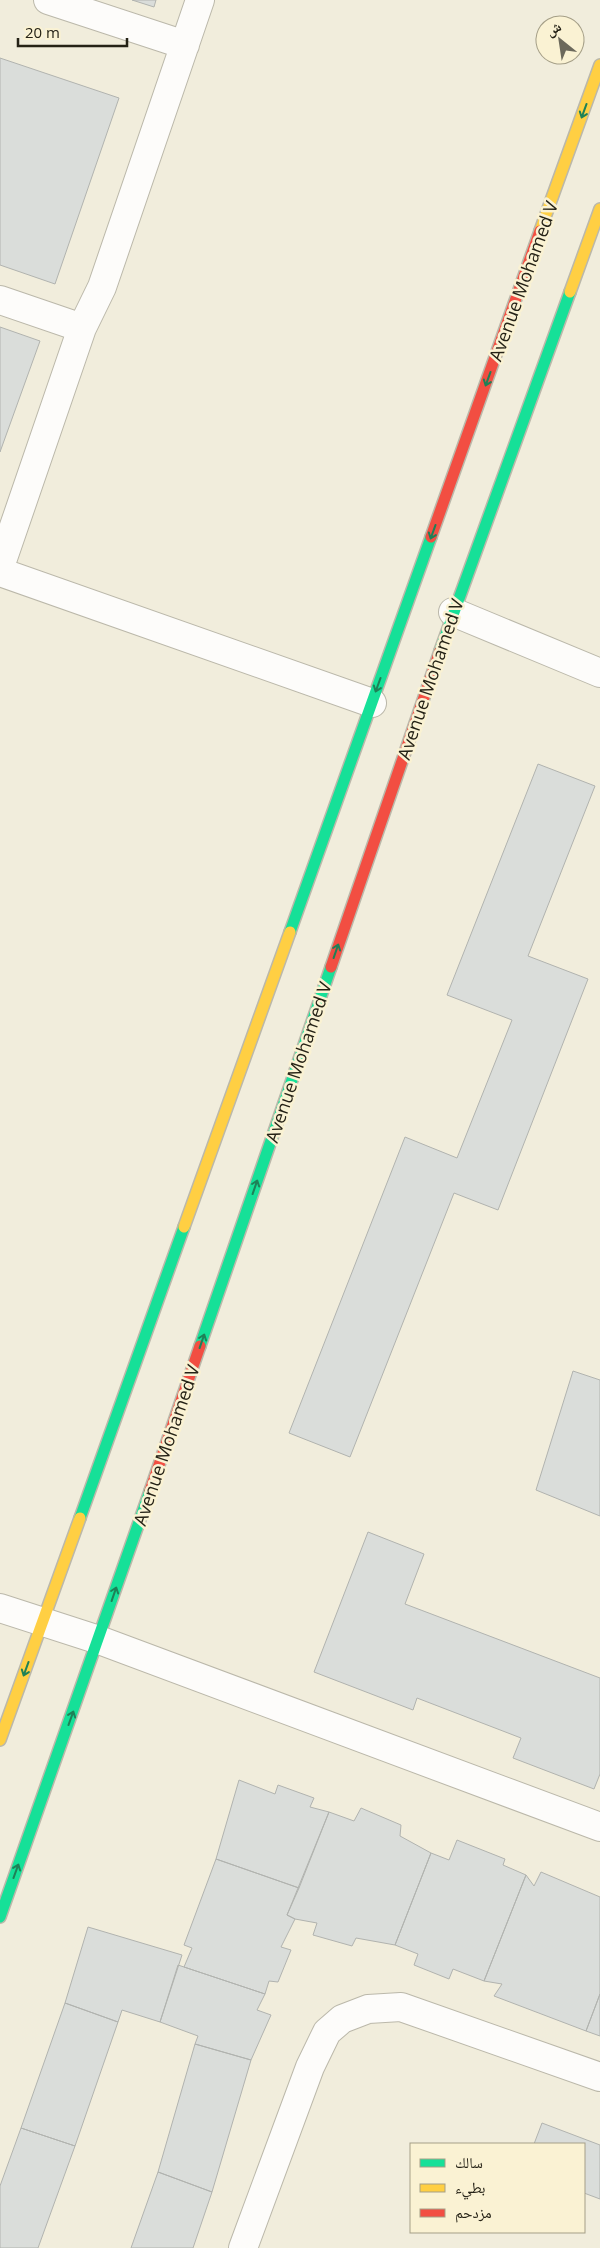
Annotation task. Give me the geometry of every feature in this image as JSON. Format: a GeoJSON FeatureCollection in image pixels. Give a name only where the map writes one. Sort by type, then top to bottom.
{"type":"FeatureCollection","features":[{"type":"Feature","properties":{"kind":"street"},"geometry":{"type":"LineString","coordinates":[[48,0],[185,45]]}},
{"type":"Feature","properties":{"kind":"street"},"geometry":{"type":"LineString","coordinates":[[0,567],[82,328],[102,287],[200,0]]}},
{"type":"Feature","properties":{"kind":"street","name":"Avenue Mohamed V"},"geometry":{"type":"LineString","coordinates":[[0,1740],[600,65]]}},
{"type":"Feature","properties":{"kind":"street","name":"Avenue Mohamed V"},"geometry":{"type":"LineString","coordinates":[[0,1917],[99,1640],[453,612],[600,209]]}},
{"type":"Feature","properties":{"kind":"street"},"geometry":{"type":"LineString","coordinates":[[0,300],[82,328]]}},
{"type":"Feature","properties":{"kind":"street"},"geometry":{"type":"LineString","coordinates":[[0,572],[372,703]]}},
{"type":"Feature","properties":{"kind":"street"},"geometry":{"type":"LineString","coordinates":[[453,612],[600,673]]}},
{"type":"Feature","properties":{"kind":"street"},"geometry":{"type":"LineString","coordinates":[[0,1608],[42,1624],[99,1640],[600,1826]]}},
{"type":"Feature","properties":{"kind":"street"},"geometry":{"type":"LineString","coordinates":[[243,2248],[310,2066],[327,2032],[342,2019],[368,2009],[401,2007],[600,2076]]}},
{"type":"Feature","properties":{"kind":"building"},"geometry":{"type":"Polygon","coordinates":[[[132,0],[156,0],[154,7],[132,0]]]}},
{"type":"Feature","properties":{"kind":"building"},"geometry":{"type":"Polygon","coordinates":[[[0,58],[119,98],[55,284],[0,265],[0,58]]]}},
{"type":"Feature","properties":{"kind":"building"},"geometry":{"type":"Polygon","coordinates":[[[0,327],[40,341],[0,452],[0,327]]]}},
{"type":"Feature","properties":{"kind":"building"},"geometry":{"type":"Polygon","coordinates":[[[538,764],[595,786],[528,956],[588,979],[498,1210],[454,1193],[350,1457],[289,1433],[405,1137],[457,1158],[512,1020],[447,995],[538,764]]]}},
{"type":"Feature","properties":{"kind":"building"},"geometry":{"type":"Polygon","coordinates":[[[573,1371],[600,1380],[600,1516],[536,1490],[573,1371]]]}},
{"type":"Feature","properties":{"kind":"building"},"geometry":{"type":"Polygon","coordinates":[[[368,1532],[424,1554],[405,1604],[600,1678],[600,1774],[594,1789],[513,1758],[521,1738],[417,1698],[413,1710],[314,1672],[368,1532]]]}},
{"type":"Feature","properties":{"kind":"building"},"geometry":{"type":"Polygon","coordinates":[[[239,1780],[275,1794],[278,1785],[314,1798],[310,1807],[329,1812],[299,1888],[216,1859],[239,1780]]]}},
{"type":"Feature","properties":{"kind":"building"},"geometry":{"type":"Polygon","coordinates":[[[361,1808],[401,1825],[400,1836],[431,1853],[395,1945],[356,1938],[352,1946],[313,1935],[317,1923],[295,1919],[287,1915],[329,1812],[354,1821],[361,1808]]]}},
{"type":"Feature","properties":{"kind":"building"},"geometry":{"type":"Polygon","coordinates":[[[457,1840],[505,1859],[503,1865],[526,1875],[484,1981],[453,1969],[449,1979],[414,1965],[418,1954],[395,1945],[431,1853],[449,1860],[457,1840]]]}},
{"type":"Feature","properties":{"kind":"building"},"geometry":{"type":"Polygon","coordinates":[[[216,1859],[299,1888],[287,1915],[295,1919],[281,1947],[291,1950],[278,1982],[269,1981],[265,1994],[184,1967],[192,1948],[184,1945],[216,1859]]]}},
{"type":"Feature","properties":{"kind":"building"},"geometry":{"type":"Polygon","coordinates":[[[541,1872],[600,1897],[600,1994],[586,2031],[494,1996],[502,1984],[484,1981],[526,1875],[534,1886],[541,1872]]]}},
{"type":"Feature","properties":{"kind":"building"},"geometry":{"type":"Polygon","coordinates":[[[88,1927],[182,1955],[160,2022],[122,2010],[118,2022],[65,2003],[88,1927]]]}},
{"type":"Feature","properties":{"kind":"building"},"geometry":{"type":"Polygon","coordinates":[[[178,1965],[265,1994],[257,2010],[271,2015],[251,2060],[195,2044],[198,2036],[160,2022],[178,1965]]]}},
{"type":"Feature","properties":{"kind":"building"},"geometry":{"type":"Polygon","coordinates":[[[600,1994],[600,2036],[586,2031],[600,1994]]]}},
{"type":"Feature","properties":{"kind":"building"},"geometry":{"type":"Polygon","coordinates":[[[65,2003],[118,2022],[75,2146],[21,2128],[65,2003]]]}},
{"type":"Feature","properties":{"kind":"building"},"geometry":{"type":"Polygon","coordinates":[[[195,2044],[251,2060],[212,2192],[158,2172],[195,2044]]]}},
{"type":"Feature","properties":{"kind":"building"},"geometry":{"type":"Polygon","coordinates":[[[542,2123],[600,2145],[600,2199],[585,2193],[585,2143],[534,2143],[542,2123]]]}},
{"type":"Feature","properties":{"kind":"building"},"geometry":{"type":"Polygon","coordinates":[[[21,2128],[75,2146],[38,2248],[0,2248],[0,2186],[21,2128]]]}},
{"type":"Feature","properties":{"kind":"building"},"geometry":{"type":"Polygon","coordinates":[[[158,2172],[212,2192],[193,2248],[131,2248],[158,2172]]]}},
{"type":"Feature","properties":{"kind":"traffic: fast"},"geometry":{"type":"LineString","coordinates":[[440,651],[570,292]]}},
{"type":"Feature","properties":{"kind":"traffic: fast"},"geometry":{"type":"LineString","coordinates":[[290,932],[431,537]]}},
{"type":"Feature","properties":{"kind":"traffic: fast"},"geometry":{"type":"LineString","coordinates":[[200,1346],[331,967]]}},
{"type":"Feature","properties":{"kind":"traffic: fast"},"geometry":{"type":"LineString","coordinates":[[80,1518],[184,1227]]}},
{"type":"Feature","properties":{"kind":"traffic: fast"},"geometry":{"type":"LineString","coordinates":[[0,1917],[150,1491]]}},
{"type":"Feature","properties":{"kind":"traffic: slow"},"geometry":{"type":"LineString","coordinates":[[540,231],[600,65]]}},
{"type":"Feature","properties":{"kind":"traffic: slow"},"geometry":{"type":"LineString","coordinates":[[570,292],[600,209]]}},
{"type":"Feature","properties":{"kind":"traffic: slow"},"geometry":{"type":"LineString","coordinates":[[184,1227],[290,932]]}},
{"type":"Feature","properties":{"kind":"traffic: slow"},"geometry":{"type":"LineString","coordinates":[[0,1740],[80,1518]]}},
{"type":"Feature","properties":{"kind":"traffic: jam"},"geometry":{"type":"LineString","coordinates":[[431,537],[540,231]]}},
{"type":"Feature","properties":{"kind":"traffic: jam"},"geometry":{"type":"LineString","coordinates":[[331,967],[440,651]]}},
{"type":"Feature","properties":{"kind":"traffic: jam"},"geometry":{"type":"LineString","coordinates":[[150,1491],[200,1346]]}}]}
